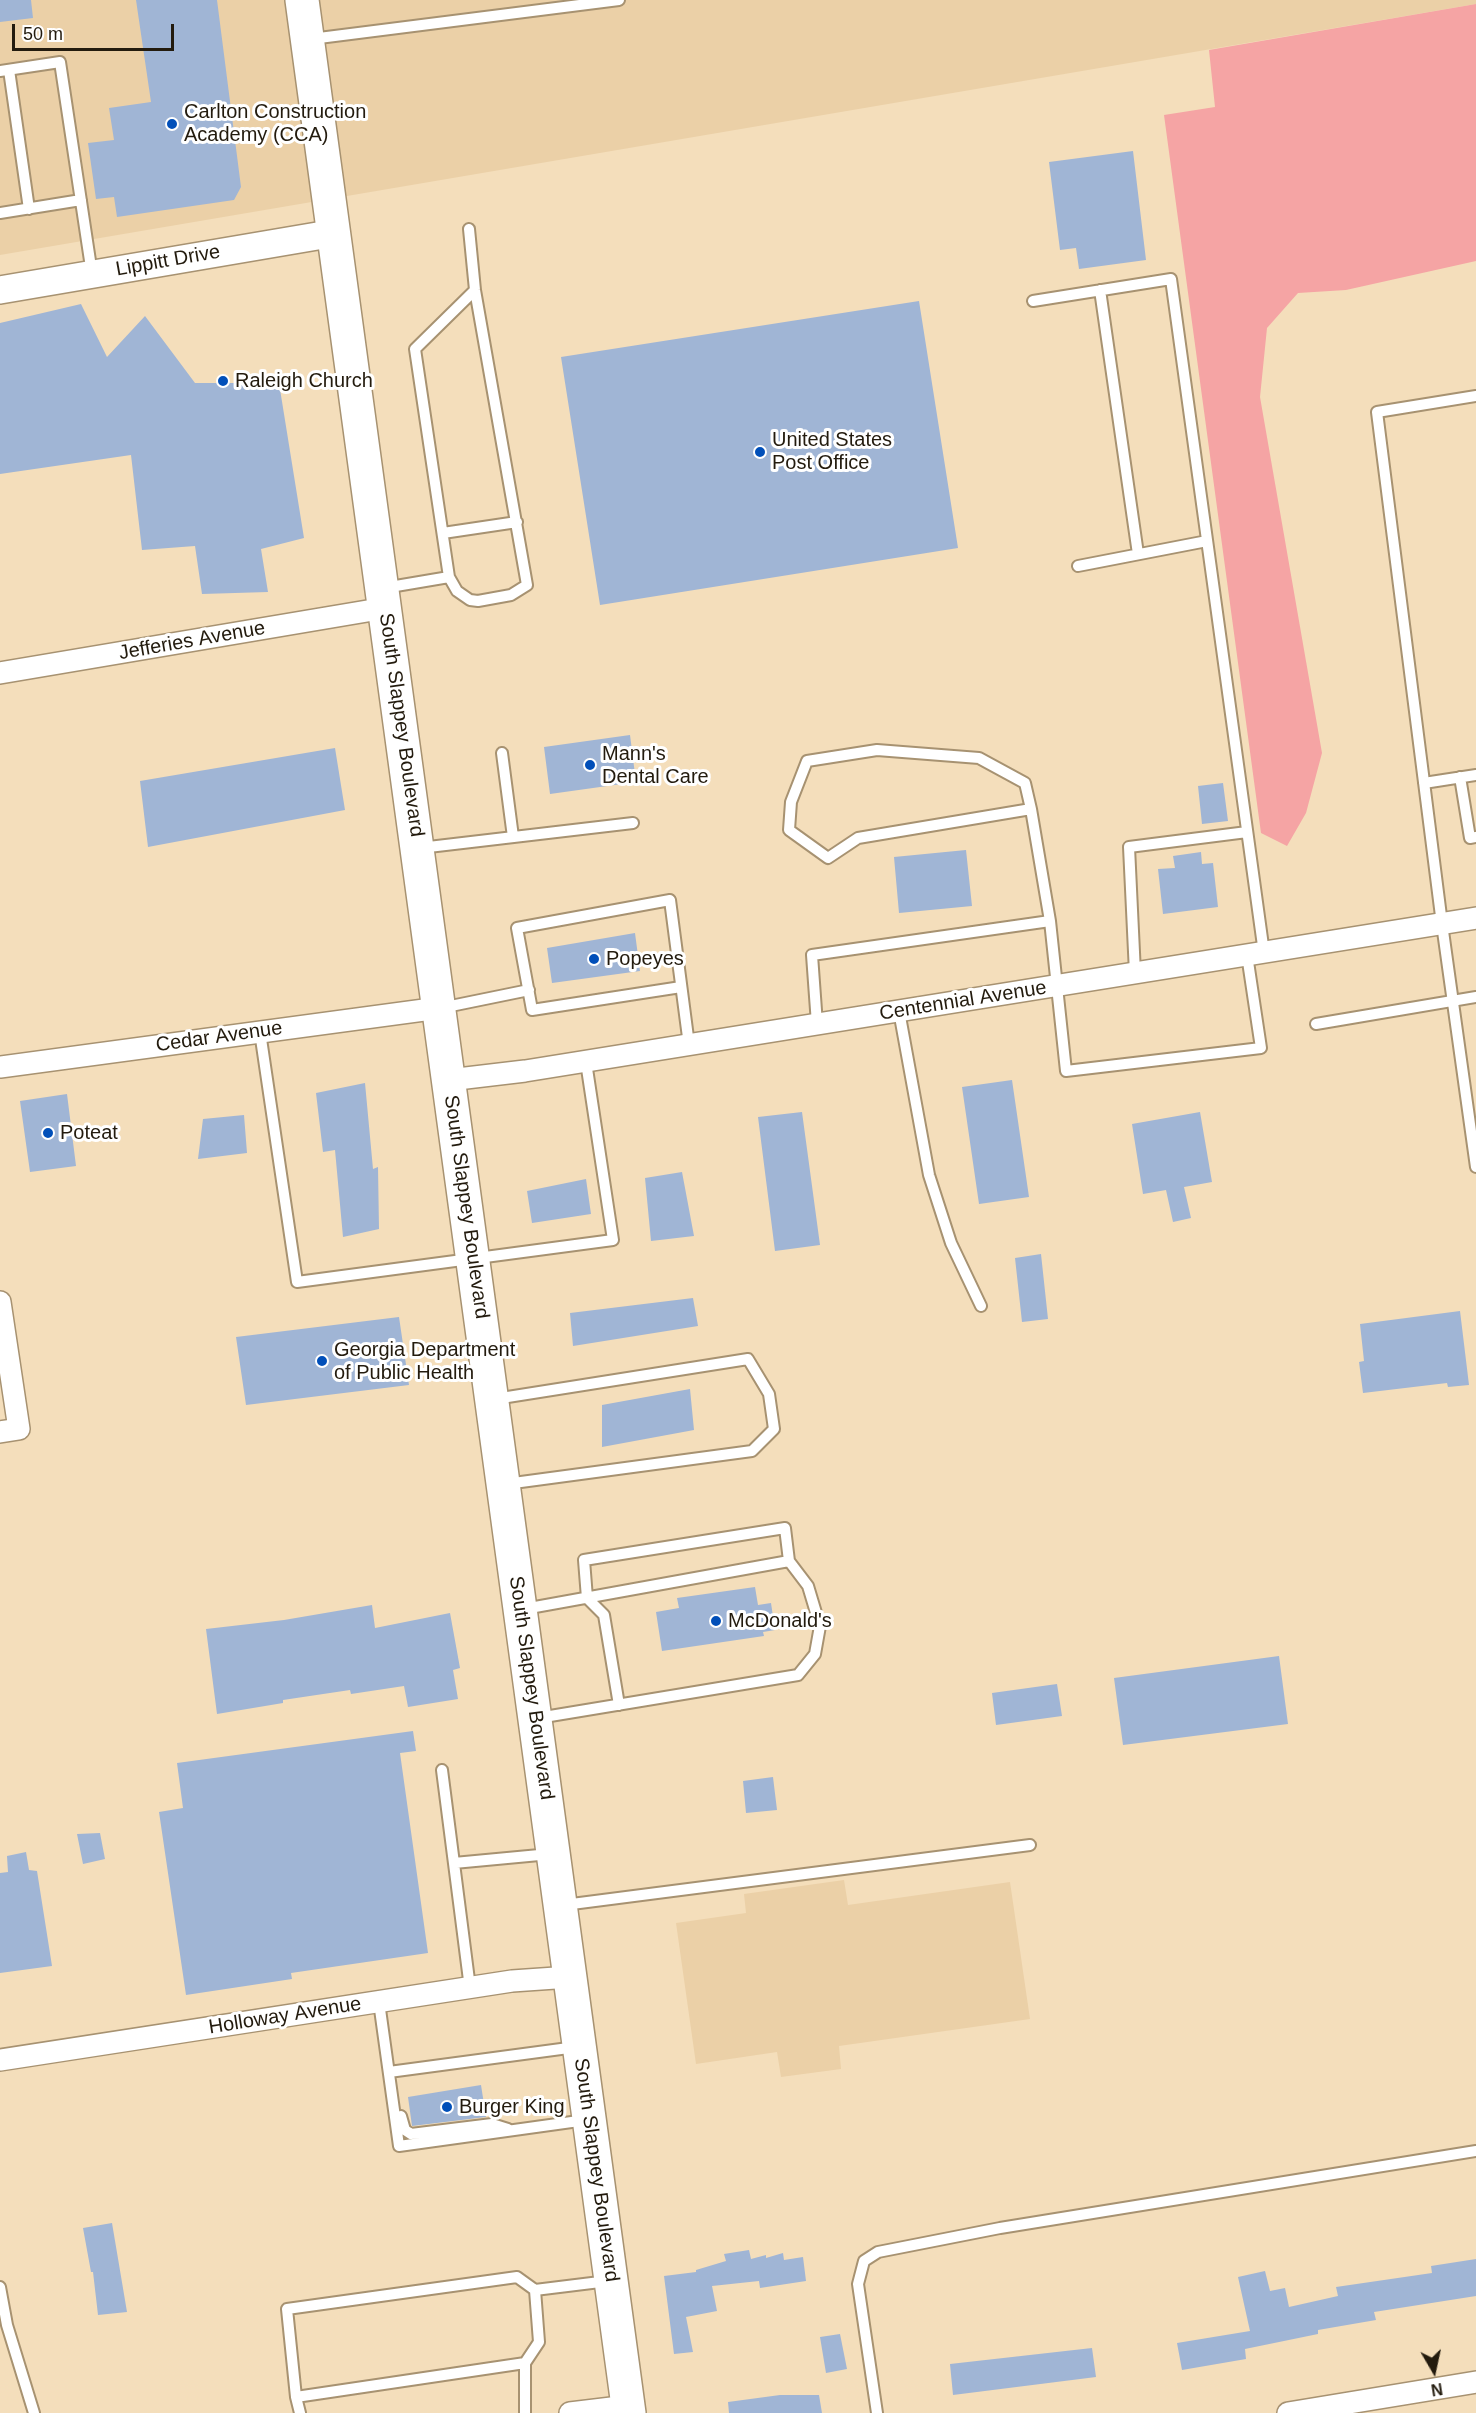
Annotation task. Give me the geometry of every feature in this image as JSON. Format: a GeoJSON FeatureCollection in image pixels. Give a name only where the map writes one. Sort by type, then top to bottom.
{"type":"FeatureCollection","features":[{"type":"Feature","properties":{"kind":"main road","name":"South Slappey Boulevard"},"geometry":{"type":"LineString","coordinates":[[302,0],[629,2409]]}},
{"type":"Feature","properties":{"kind":"street","name":"Lippitt Drive"},"geometry":{"type":"LineString","coordinates":[[0,290],[335,233]]}},
{"type":"Feature","properties":{"kind":"street","name":"Jefferies Avenue"},"geometry":{"type":"LineString","coordinates":[[0,673],[383,598]]}},
{"type":"Feature","properties":{"kind":"street","name":"Centennial Avenue"},"geometry":{"type":"LineString","coordinates":[[449,1080],[586,1062],[1476,918]]}},
{"type":"Feature","properties":{"kind":"street","name":"Cedar Avenue"},"geometry":{"type":"LineString","coordinates":[[0,1066],[439,1008]]}},
{"type":"Feature","properties":{"kind":"street"},"geometry":{"type":"LineString","coordinates":[[0,1302],[19,1429],[0,1432]]}},
{"type":"Feature","properties":{"kind":"street","name":"Holloway Avenue"},"geometry":{"type":"LineString","coordinates":[[0,2060],[513,1981],[570,1977]]}},
{"type":"Feature","properties":{"kind":"street"},"geometry":{"type":"LineString","coordinates":[[1288,2413],[1476,2382]]}},
{"type":"Feature","properties":{"kind":"street"},"geometry":{"type":"LineString","coordinates":[[570,2413],[629,2409]]}},
{"type":"Feature","properties":{"kind":"lane"},"geometry":{"type":"LineString","coordinates":[[523,0],[525,12]]}},
{"type":"Feature","properties":{"kind":"lane"},"geometry":{"type":"LineString","coordinates":[[308,40],[619,0]]}},
{"type":"Feature","properties":{"kind":"lane"},"geometry":{"type":"LineString","coordinates":[[29,209],[4,70],[60,62],[92,274]]}},
{"type":"Feature","properties":{"kind":"lane"},"geometry":{"type":"LineString","coordinates":[[0,213],[81,200]]}},
{"type":"Feature","properties":{"kind":"lane"},"geometry":{"type":"LineString","coordinates":[[469,229],[475,290],[527,585],[511,595],[477,601],[470,600],[457,591],[449,577],[415,349],[475,290]]}},
{"type":"Feature","properties":{"kind":"lane"},"geometry":{"type":"LineString","coordinates":[[1031,809],[858,838],[828,858],[789,830],[791,802],[807,761],[877,750],[979,758],[1025,783],[1031,809],[1050,921],[1066,1071],[1261,1048],[1247,832],[1171,279],[1033,301]]}},
{"type":"Feature","properties":{"kind":"lane"},"geometry":{"type":"LineString","coordinates":[[1100,291],[1138,554]]}},
{"type":"Feature","properties":{"kind":"lane"},"geometry":{"type":"LineString","coordinates":[[1476,396],[1377,412],[1442,924],[1476,1167]]}},
{"type":"Feature","properties":{"kind":"lane"},"geometry":{"type":"LineString","coordinates":[[443,533],[517,522]]}},
{"type":"Feature","properties":{"kind":"lane"},"geometry":{"type":"LineString","coordinates":[[1078,566],[1207,541]]}},
{"type":"Feature","properties":{"kind":"lane"},"geometry":{"type":"LineString","coordinates":[[383,598],[449,577]]}},
{"type":"Feature","properties":{"kind":"lane"},"geometry":{"type":"LineString","coordinates":[[502,753],[513,837]]}},
{"type":"Feature","properties":{"kind":"lane"},"geometry":{"type":"LineString","coordinates":[[1424,783],[1476,775]]}},
{"type":"Feature","properties":{"kind":"lane"},"geometry":{"type":"LineString","coordinates":[[1460,777],[1470,838],[1476,837]]}},
{"type":"Feature","properties":{"kind":"lane"},"geometry":{"type":"LineString","coordinates":[[417,848],[633,823]]}},
{"type":"Feature","properties":{"kind":"lane"},"geometry":{"type":"LineString","coordinates":[[1135,973],[1129,847],[1247,832]]}},
{"type":"Feature","properties":{"kind":"lane"},"geometry":{"type":"LineString","coordinates":[[681,987],[532,1010],[517,927],[670,900],[689,1045]]}},
{"type":"Feature","properties":{"kind":"lane"},"geometry":{"type":"LineString","coordinates":[[817,1024],[812,955],[1050,921]]}},
{"type":"Feature","properties":{"kind":"lane"},"geometry":{"type":"LineString","coordinates":[[439,1008],[529,990]]}},
{"type":"Feature","properties":{"kind":"lane"},"geometry":{"type":"LineString","coordinates":[[1316,1024],[1476,997]]}},
{"type":"Feature","properties":{"kind":"lane"},"geometry":{"type":"LineString","coordinates":[[898,1011],[929,1175],[951,1243],[981,1306]]}},
{"type":"Feature","properties":{"kind":"lane"},"geometry":{"type":"LineString","coordinates":[[260,1032],[297,1282],[613,1240],[586,1062]]}},
{"type":"Feature","properties":{"kind":"lane"},"geometry":{"type":"LineString","coordinates":[[492,1400],[748,1359],[769,1394],[774,1429],[752,1451],[504,1484]]}},
{"type":"Feature","properties":{"kind":"lane"},"geometry":{"type":"LineString","coordinates":[[535,1718],[619,1705],[798,1675],[815,1654],[820,1626],[807,1586],[789,1561],[785,1528],[584,1560],[587,1598],[604,1615],[619,1705]]}},
{"type":"Feature","properties":{"kind":"lane"},"geometry":{"type":"LineString","coordinates":[[520,1610],[789,1561]]}},
{"type":"Feature","properties":{"kind":"lane"},"geometry":{"type":"LineString","coordinates":[[442,1770],[470,1988]]}},
{"type":"Feature","properties":{"kind":"lane"},"geometry":{"type":"LineString","coordinates":[[561,1905],[1030,1845]]}},
{"type":"Feature","properties":{"kind":"lane"},"geometry":{"type":"LineString","coordinates":[[454,1863],[554,1854]]}},
{"type":"Feature","properties":{"kind":"lane"},"geometry":{"type":"LineString","coordinates":[[379,2002],[399,2146],[589,2119]]}},
{"type":"Feature","properties":{"kind":"lane"},"geometry":{"type":"LineString","coordinates":[[389,2072],[579,2047]]}},
{"type":"Feature","properties":{"kind":"lane"},"geometry":{"type":"LineString","coordinates":[[393,2097],[400,2109],[405,2130],[411,2134],[492,2124],[512,2130]]}},
{"type":"Feature","properties":{"kind":"lane"},"geometry":{"type":"LineString","coordinates":[[877,2413],[858,2284],[864,2260],[879,2252],[1000,2228],[1476,2151]]}},
{"type":"Feature","properties":{"kind":"lane"},"geometry":{"type":"LineString","coordinates":[[300,2413],[296,2397],[287,2310],[517,2277],[535,2290],[611,2280]]}},
{"type":"Feature","properties":{"kind":"lane"},"geometry":{"type":"LineString","coordinates":[[0,2287],[7,2325],[34,2413]]}},
{"type":"Feature","properties":{"kind":"lane"},"geometry":{"type":"LineString","coordinates":[[525,2413],[525,2362],[539,2342],[535,2290]]}},
{"type":"Feature","properties":{"kind":"lane"},"geometry":{"type":"LineString","coordinates":[[296,2397],[525,2362]]}},
{"type":"Feature","properties":{"kind":"shaded area"},"geometry":{"type":"Polygon","coordinates":[[[0,0],[1476,0],[1476,4],[0,255],[0,0]]]}},
{"type":"Feature","properties":{"kind":"shaded area"},"geometry":{"type":"Polygon","coordinates":[[[1476,4],[1476,261],[1346,290],[1298,293],[1267,328],[1260,397],[1322,753],[1306,813],[1287,846],[1261,833],[1164,115],[1215,107],[1209,50],[1476,4]]]}},
{"type":"Feature","properties":{"kind":"shaded area"},"geometry":{"type":"Polygon","coordinates":[[[844,1880],[848,1905],[1010,1882],[1030,2019],[839,2046],[841,2069],[781,2077],[777,2052],[696,2064],[676,1923],[746,1913],[744,1894],[844,1880]]]}},
{"type":"Feature","properties":{"kind":"building"},"geometry":{"type":"Polygon","coordinates":[[[0,0],[31,0],[33,18],[0,22],[0,0]]]}},
{"type":"Feature","properties":{"kind":"building","name":"Carlton Construction Academy (CCA)"},"geometry":{"type":"Polygon","coordinates":[[[136,0],[217,0],[241,187],[234,200],[117,217],[114,197],[96,199],[88,143],[114,140],[109,108],[151,102],[136,0]]]}},
{"type":"Feature","properties":{"kind":"building"},"geometry":{"type":"Polygon","coordinates":[[[1133,151],[1146,260],[1079,269],[1076,248],[1060,250],[1049,162],[1133,151]]]}},
{"type":"Feature","properties":{"kind":"building","name":"United States Post Office"},"geometry":{"type":"Polygon","coordinates":[[[919,301],[958,548],[600,605],[561,357],[919,301]]]}},
{"type":"Feature","properties":{"kind":"building"},"geometry":{"type":"Polygon","coordinates":[[[81,304],[107,357],[145,316],[195,383],[279,383],[304,538],[261,549],[268,592],[202,594],[195,546],[142,550],[131,455],[0,474],[0,323],[81,304]]]}},
{"type":"Feature","properties":{"kind":"building","name":"Mann's Dental Care"},"geometry":{"type":"Polygon","coordinates":[[[630,735],[636,782],[550,794],[544,747],[630,735]]]}},
{"type":"Feature","properties":{"kind":"building"},"geometry":{"type":"Polygon","coordinates":[[[335,748],[345,810],[148,847],[140,781],[335,748]]]}},
{"type":"Feature","properties":{"kind":"building"},"geometry":{"type":"Polygon","coordinates":[[[1223,783],[1228,821],[1202,824],[1198,786],[1223,783]]]}},
{"type":"Feature","properties":{"kind":"building"},"geometry":{"type":"Polygon","coordinates":[[[966,850],[972,906],[899,913],[894,857],[966,850]]]}},
{"type":"Feature","properties":{"kind":"building"},"geometry":{"type":"Polygon","coordinates":[[[1201,852],[1202,864],[1213,863],[1218,907],[1163,914],[1158,869],[1175,868],[1173,856],[1201,852]]]}},
{"type":"Feature","properties":{"kind":"building","name":"Popeyes"},"geometry":{"type":"Polygon","coordinates":[[[635,933],[640,971],[552,983],[547,948],[635,933]]]}},
{"type":"Feature","properties":{"kind":"building"},"geometry":{"type":"Polygon","coordinates":[[[1012,1080],[1029,1197],[979,1204],[962,1087],[1012,1080]]]}},
{"type":"Feature","properties":{"kind":"building"},"geometry":{"type":"Polygon","coordinates":[[[365,1083],[373,1169],[378,1167],[379,1229],[343,1237],[335,1150],[323,1152],[316,1093],[365,1083]]]}},
{"type":"Feature","properties":{"kind":"building","name":"Poteat"},"geometry":{"type":"Polygon","coordinates":[[[67,1094],[76,1166],[30,1172],[20,1101],[67,1094]]]}},
{"type":"Feature","properties":{"kind":"building"},"geometry":{"type":"Polygon","coordinates":[[[802,1112],[820,1245],[775,1251],[758,1117],[802,1112]]]}},
{"type":"Feature","properties":{"kind":"building"},"geometry":{"type":"Polygon","coordinates":[[[1200,1112],[1212,1182],[1184,1187],[1191,1218],[1173,1222],[1166,1190],[1143,1194],[1132,1124],[1200,1112]]]}},
{"type":"Feature","properties":{"kind":"building"},"geometry":{"type":"Polygon","coordinates":[[[244,1115],[247,1153],[198,1159],[203,1119],[244,1115]]]}},
{"type":"Feature","properties":{"kind":"building"},"geometry":{"type":"Polygon","coordinates":[[[682,1172],[694,1236],[651,1241],[645,1178],[682,1172]]]}},
{"type":"Feature","properties":{"kind":"building"},"geometry":{"type":"Polygon","coordinates":[[[586,1179],[591,1214],[532,1223],[527,1191],[586,1179]]]}},
{"type":"Feature","properties":{"kind":"building"},"geometry":{"type":"Polygon","coordinates":[[[1041,1254],[1048,1319],[1022,1322],[1015,1258],[1041,1254]]]}},
{"type":"Feature","properties":{"kind":"building"},"geometry":{"type":"Polygon","coordinates":[[[693,1298],[698,1326],[573,1346],[570,1313],[693,1298]]]}},
{"type":"Feature","properties":{"kind":"building"},"geometry":{"type":"Polygon","coordinates":[[[1460,1311],[1469,1385],[1448,1387],[1447,1383],[1363,1393],[1359,1362],[1364,1361],[1360,1324],[1460,1311]]]}},
{"type":"Feature","properties":{"kind":"building","name":"Georgia Department of Public Health"},"geometry":{"type":"Polygon","coordinates":[[[399,1317],[409,1385],[246,1405],[236,1337],[399,1317]]]}},
{"type":"Feature","properties":{"kind":"building"},"geometry":{"type":"Polygon","coordinates":[[[690,1389],[694,1430],[602,1447],[602,1405],[690,1389]]]}},
{"type":"Feature","properties":{"kind":"building","name":"McDonald's"},"geometry":{"type":"Polygon","coordinates":[[[755,1587],[758,1605],[771,1603],[775,1630],[763,1632],[764,1636],[662,1651],[656,1612],[679,1608],[677,1598],[755,1587]]]}},
{"type":"Feature","properties":{"kind":"building"},"geometry":{"type":"Polygon","coordinates":[[[372,1605],[375,1628],[450,1613],[460,1668],[453,1670],[458,1699],[408,1707],[404,1686],[351,1694],[350,1690],[283,1700],[283,1703],[217,1714],[206,1629],[284,1620],[372,1605]]]}},
{"type":"Feature","properties":{"kind":"building"},"geometry":{"type":"Polygon","coordinates":[[[1279,1656],[1288,1724],[1123,1745],[1114,1678],[1279,1656]]]}},
{"type":"Feature","properties":{"kind":"building"},"geometry":{"type":"Polygon","coordinates":[[[1057,1684],[1062,1716],[996,1725],[992,1693],[1057,1684]]]}},
{"type":"Feature","properties":{"kind":"building"},"geometry":{"type":"Polygon","coordinates":[[[413,1731],[416,1751],[400,1753],[428,1953],[291,1973],[292,1979],[186,1995],[159,1812],[183,1808],[177,1763],[413,1731]]]}},
{"type":"Feature","properties":{"kind":"building"},"geometry":{"type":"Polygon","coordinates":[[[773,1777],[777,1810],[746,1813],[743,1781],[773,1777]]]}},
{"type":"Feature","properties":{"kind":"building"},"geometry":{"type":"Polygon","coordinates":[[[100,1833],[105,1859],[83,1864],[77,1834],[100,1833]]]}},
{"type":"Feature","properties":{"kind":"building"},"geometry":{"type":"Polygon","coordinates":[[[26,1852],[29,1870],[37,1871],[52,1966],[0,1973],[0,1873],[8,1872],[7,1856],[26,1852]]]}},
{"type":"Feature","properties":{"kind":"building","name":"Burger King"},"geometry":{"type":"Polygon","coordinates":[[[481,2085],[486,2117],[412,2126],[408,2097],[481,2085]]]}},
{"type":"Feature","properties":{"kind":"building"},"geometry":{"type":"Polygon","coordinates":[[[112,2223],[127,2312],[98,2315],[93,2272],[91,2272],[83,2228],[112,2223]]]}},
{"type":"Feature","properties":{"kind":"building"},"geometry":{"type":"Polygon","coordinates":[[[749,2250],[751,2259],[783,2253],[784,2260],[803,2257],[806,2281],[760,2288],[759,2281],[712,2286],[717,2311],[686,2317],[693,2352],[674,2354],[664,2276],[696,2272],[696,2270],[726,2261],[724,2254],[749,2250]]]}},
{"type":"Feature","properties":{"kind":"building"},"geometry":{"type":"Polygon","coordinates":[[[1476,2259],[1476,2296],[1374,2312],[1376,2320],[1318,2330],[1318,2334],[1245,2349],[1246,2359],[1182,2370],[1177,2343],[1250,2331],[1238,2277],[1265,2271],[1270,2291],[1285,2288],[1289,2307],[1338,2296],[1336,2287],[1432,2273],[1431,2266],[1476,2259]]]}},
{"type":"Feature","properties":{"kind":"building"},"geometry":{"type":"Polygon","coordinates":[[[840,2334],[847,2369],[826,2373],[820,2337],[840,2334]]]}},
{"type":"Feature","properties":{"kind":"building"},"geometry":{"type":"Polygon","coordinates":[[[1092,2348],[1096,2377],[953,2395],[950,2364],[1092,2348]]]}},
{"type":"Feature","properties":{"kind":"building"},"geometry":{"type":"Polygon","coordinates":[[[780,2395],[819,2395],[822,2413],[729,2413],[728,2402],[780,2395]]]}},
{"type":"Feature","properties":{"kind":"place","name":"Carlton Construction Academy (CCA)"},"geometry":{"type":"Point","coordinates":[172,124]}},
{"type":"Feature","properties":{"kind":"place","name":"Raleigh Church"},"geometry":{"type":"Point","coordinates":[223,381]}},
{"type":"Feature","properties":{"kind":"place","name":"United States Post Office"},"geometry":{"type":"Point","coordinates":[760,452]}},
{"type":"Feature","properties":{"kind":"place","name":"Mann's Dental Care"},"geometry":{"type":"Point","coordinates":[590,765]}},
{"type":"Feature","properties":{"kind":"place","name":"Popeyes"},"geometry":{"type":"Point","coordinates":[594,959]}},
{"type":"Feature","properties":{"kind":"place","name":"Poteat"},"geometry":{"type":"Point","coordinates":[48,1133]}},
{"type":"Feature","properties":{"kind":"place","name":"Georgia Department of Public Health"},"geometry":{"type":"Point","coordinates":[322,1361]}},
{"type":"Feature","properties":{"kind":"place","name":"McDonald's"},"geometry":{"type":"Point","coordinates":[716,1621]}},
{"type":"Feature","properties":{"kind":"place","name":"Burger King"},"geometry":{"type":"Point","coordinates":[447,2107]}}]}
